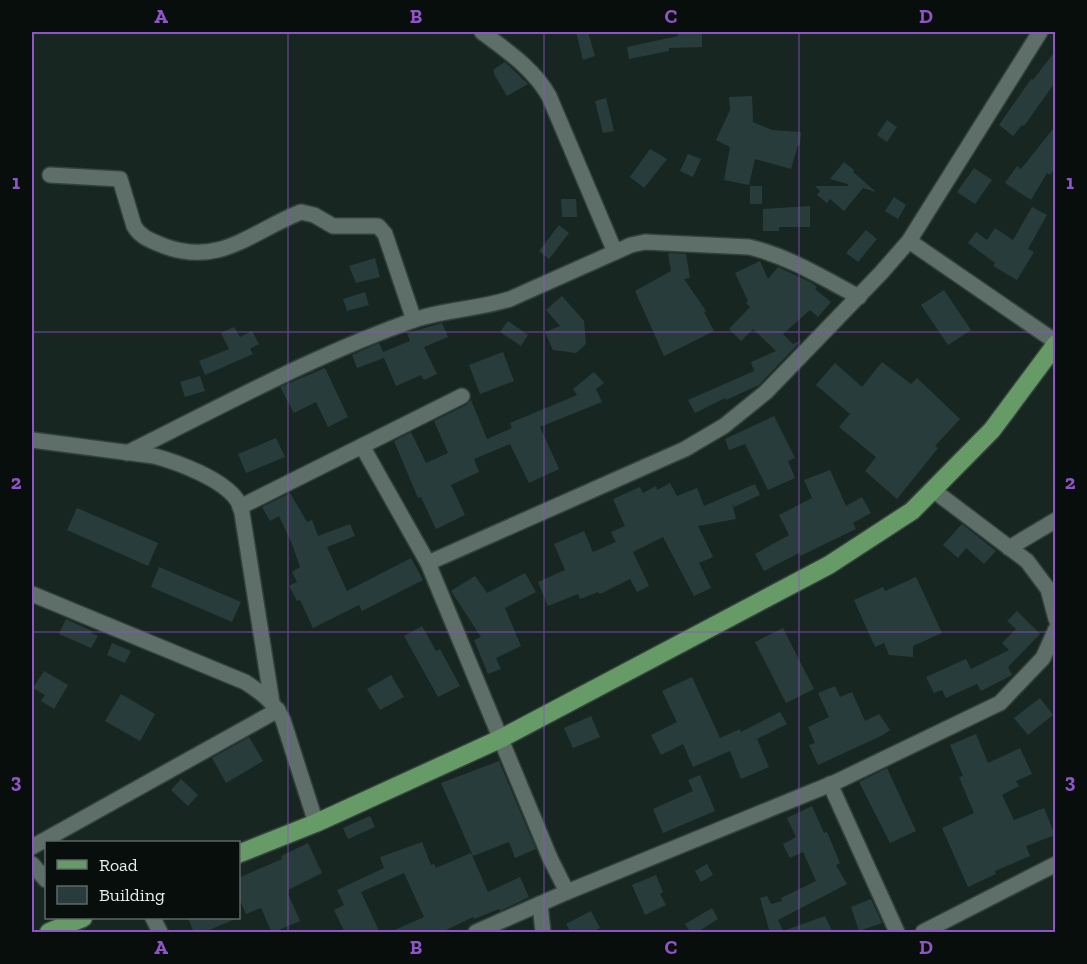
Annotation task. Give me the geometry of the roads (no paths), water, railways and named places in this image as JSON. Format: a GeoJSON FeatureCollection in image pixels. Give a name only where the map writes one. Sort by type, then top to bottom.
{"type":"FeatureCollection","features":[{"type":"Feature","properties":{"kind":"main road"},"geometry":{"type":"LineString","coordinates":[[240,853],[316,823],[500,739],[829,565],[912,511],[992,430],[1054,347]]}},
{"type":"Feature","properties":{"kind":"main road"},"geometry":{"type":"LineString","coordinates":[[49,933],[80,919]]}},
{"type":"Feature","properties":{"kind":"street"},"geometry":{"type":"LineString","coordinates":[[482,32],[530,70],[541,82],[615,252]]}},
{"type":"Feature","properties":{"kind":"street"},"geometry":{"type":"LineString","coordinates":[[428,563],[685,449],[724,426],[765,392],[859,297],[909,241],[1040,32]]}},
{"type":"Feature","properties":{"kind":"street"},"geometry":{"type":"LineString","coordinates":[[50,176],[120,179],[134,226],[138,232],[148,240],[181,252],[196,254],[236,244],[301,212],[333,226],[378,226],[385,234],[414,320]]}},
{"type":"Feature","properties":{"kind":"street"},"geometry":{"type":"LineString","coordinates":[[909,241],[1054,347]]}},
{"type":"Feature","properties":{"kind":"street"},"geometry":{"type":"LineString","coordinates":[[127,453],[302,366],[414,320],[443,311],[510,299],[615,252],[645,242],[749,247],[783,257],[859,297]]}},
{"type":"Feature","properties":{"kind":"street"},"geometry":{"type":"LineString","coordinates":[[240,507],[462,396]]}},
{"type":"Feature","properties":{"kind":"street"},"geometry":{"type":"LineString","coordinates":[[32,440],[154,456],[173,461],[228,490],[240,507],[275,707]]}},
{"type":"Feature","properties":{"kind":"street"},"geometry":{"type":"LineString","coordinates":[[362,446],[428,563],[550,858],[567,892]]}},
{"type":"Feature","properties":{"kind":"street"},"geometry":{"type":"LineString","coordinates":[[933,489],[1027,561],[1048,589],[1056,619]]}},
{"type":"Feature","properties":{"kind":"street"},"geometry":{"type":"LineString","coordinates":[[1009,548],[1056,520]]}},
{"type":"Feature","properties":{"kind":"street"},"geometry":{"type":"LineString","coordinates":[[32,594],[245,682],[266,696],[275,707],[287,733],[316,823]]}},
{"type":"Feature","properties":{"kind":"street"},"geometry":{"type":"LineString","coordinates":[[476,933],[498,929],[540,904],[567,892],[830,784],[1000,703],[1043,658],[1056,629]]}},
{"type":"Feature","properties":{"kind":"street"},"geometry":{"type":"LineString","coordinates":[[32,847],[275,707]]}},
{"type":"Feature","properties":{"kind":"street"},"geometry":{"type":"LineString","coordinates":[[830,784],[897,933]]}},
{"type":"Feature","properties":{"kind":"street"},"geometry":{"type":"LineString","coordinates":[[32,864],[45,879]]}},
{"type":"Feature","properties":{"kind":"street"},"geometry":{"type":"LineString","coordinates":[[923,933],[1056,864]]}},
{"type":"Feature","properties":{"kind":"street"},"geometry":{"type":"LineString","coordinates":[[540,904],[543,933]]}},
{"type":"Feature","properties":{"kind":"street"},"geometry":{"type":"LineString","coordinates":[[153,919],[160,933]]}}]}
